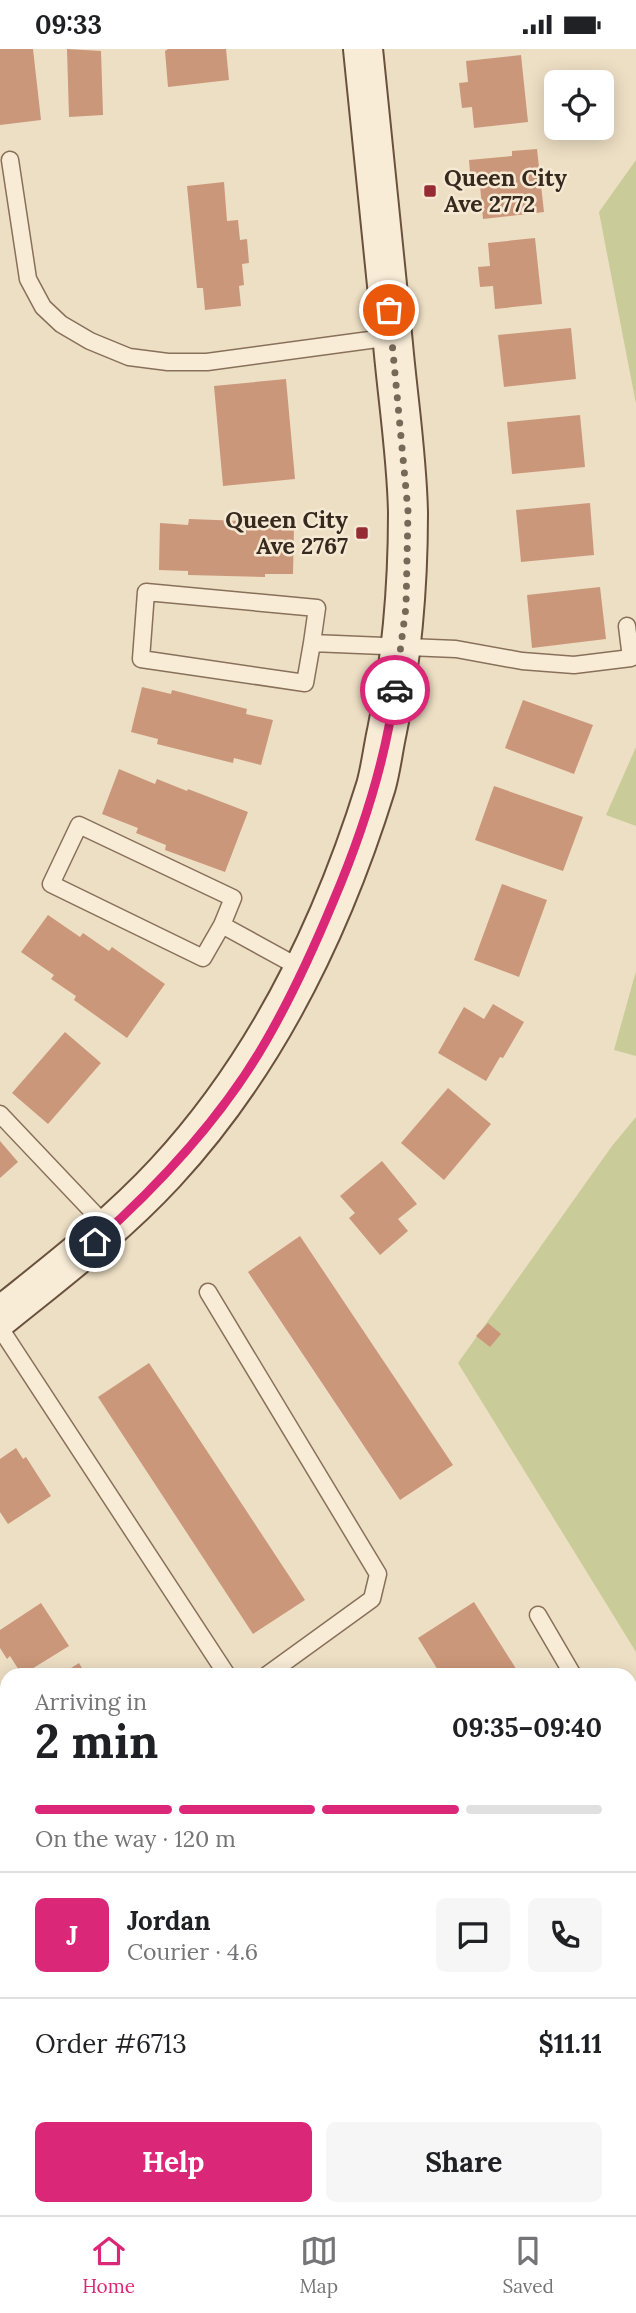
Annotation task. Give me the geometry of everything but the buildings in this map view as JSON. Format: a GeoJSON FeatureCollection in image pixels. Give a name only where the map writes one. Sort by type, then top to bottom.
{"type":"FeatureCollection","features":[{"type":"Feature","properties":{"kind":"main road"},"geometry":{"type":"LineString","coordinates":[[0,1317],[109,1229],[166,1172],[219,1109],[266,1042],[304,970],[356,848],[376,784],[393,702],[406,607],[408,511],[363,49]]}},
{"type":"Feature","properties":{"kind":"lane"},"geometry":{"type":"LineString","coordinates":[[10,160],[28,279],[43,307],[61,324],[90,341],[129,357],[168,362],[207,362],[392,337]]}},
{"type":"Feature","properties":{"kind":"lane"},"geometry":{"type":"LineString","coordinates":[[146,593],[317,608],[312,643],[305,683],[141,659],[146,593]]}},
{"type":"Feature","properties":{"kind":"lane"},"geometry":{"type":"LineString","coordinates":[[312,643],[456,649],[522,661],[575,665],[631,658],[627,626]]}},
{"type":"Feature","properties":{"kind":"lane"},"geometry":{"type":"LineString","coordinates":[[79,825],[233,898],[222,925],[203,958],[51,884],[79,825]]}},
{"type":"Feature","properties":{"kind":"lane"},"geometry":{"type":"LineString","coordinates":[[222,925],[304,970]]}},
{"type":"Feature","properties":{"kind":"lane"},"geometry":{"type":"LineString","coordinates":[[0,1114],[109,1229]]}},
{"type":"Feature","properties":{"kind":"lane"},"geometry":{"type":"LineString","coordinates":[[208,1292],[378,1574],[372,1599],[277,1668]]}},
{"type":"Feature","properties":{"kind":"lane"},"geometry":{"type":"LineString","coordinates":[[0,1328],[222,1668]]}},
{"type":"Feature","properties":{"kind":"lane"},"geometry":{"type":"LineString","coordinates":[[538,1615],[569,1668]]}},
{"type":"Feature","properties":{"kind":"green space"},"geometry":{"type":"Polygon","coordinates":[[[636,160],[636,404],[599,212],[636,160]]]}},
{"type":"Feature","properties":{"kind":"green space"},"geometry":{"type":"Polygon","coordinates":[[[636,747],[636,826],[606,815],[636,747]]]}},
{"type":"Feature","properties":{"kind":"green space"},"geometry":{"type":"Polygon","coordinates":[[[636,971],[636,1056],[614,1050],[636,971]]]}},
{"type":"Feature","properties":{"kind":"green space"},"geometry":{"type":"Polygon","coordinates":[[[636,1117],[636,1652],[458,1363],[612,1146],[636,1117]]]}},
{"type":"Feature","properties":{"kind":"way so far"},"geometry":{"type":"LineString","coordinates":[[389,310],[408,511],[406,607],[395,690]]}},
{"type":"Feature","properties":{"kind":"place","name":"Queen City Ave 2772"},"geometry":{"type":"Point","coordinates":[430,191]}},
{"type":"Feature","properties":{"kind":"place","name":"Queen City Ave 2767"},"geometry":{"type":"Point","coordinates":[362,533]}},
{"type":"Feature","properties":{"kind":"route"},"geometry":{"type":"LineString","coordinates":[[95,1242],[166,1172],[219,1109],[266,1042],[304,970],[356,848],[376,784],[395,690]]}}]}
